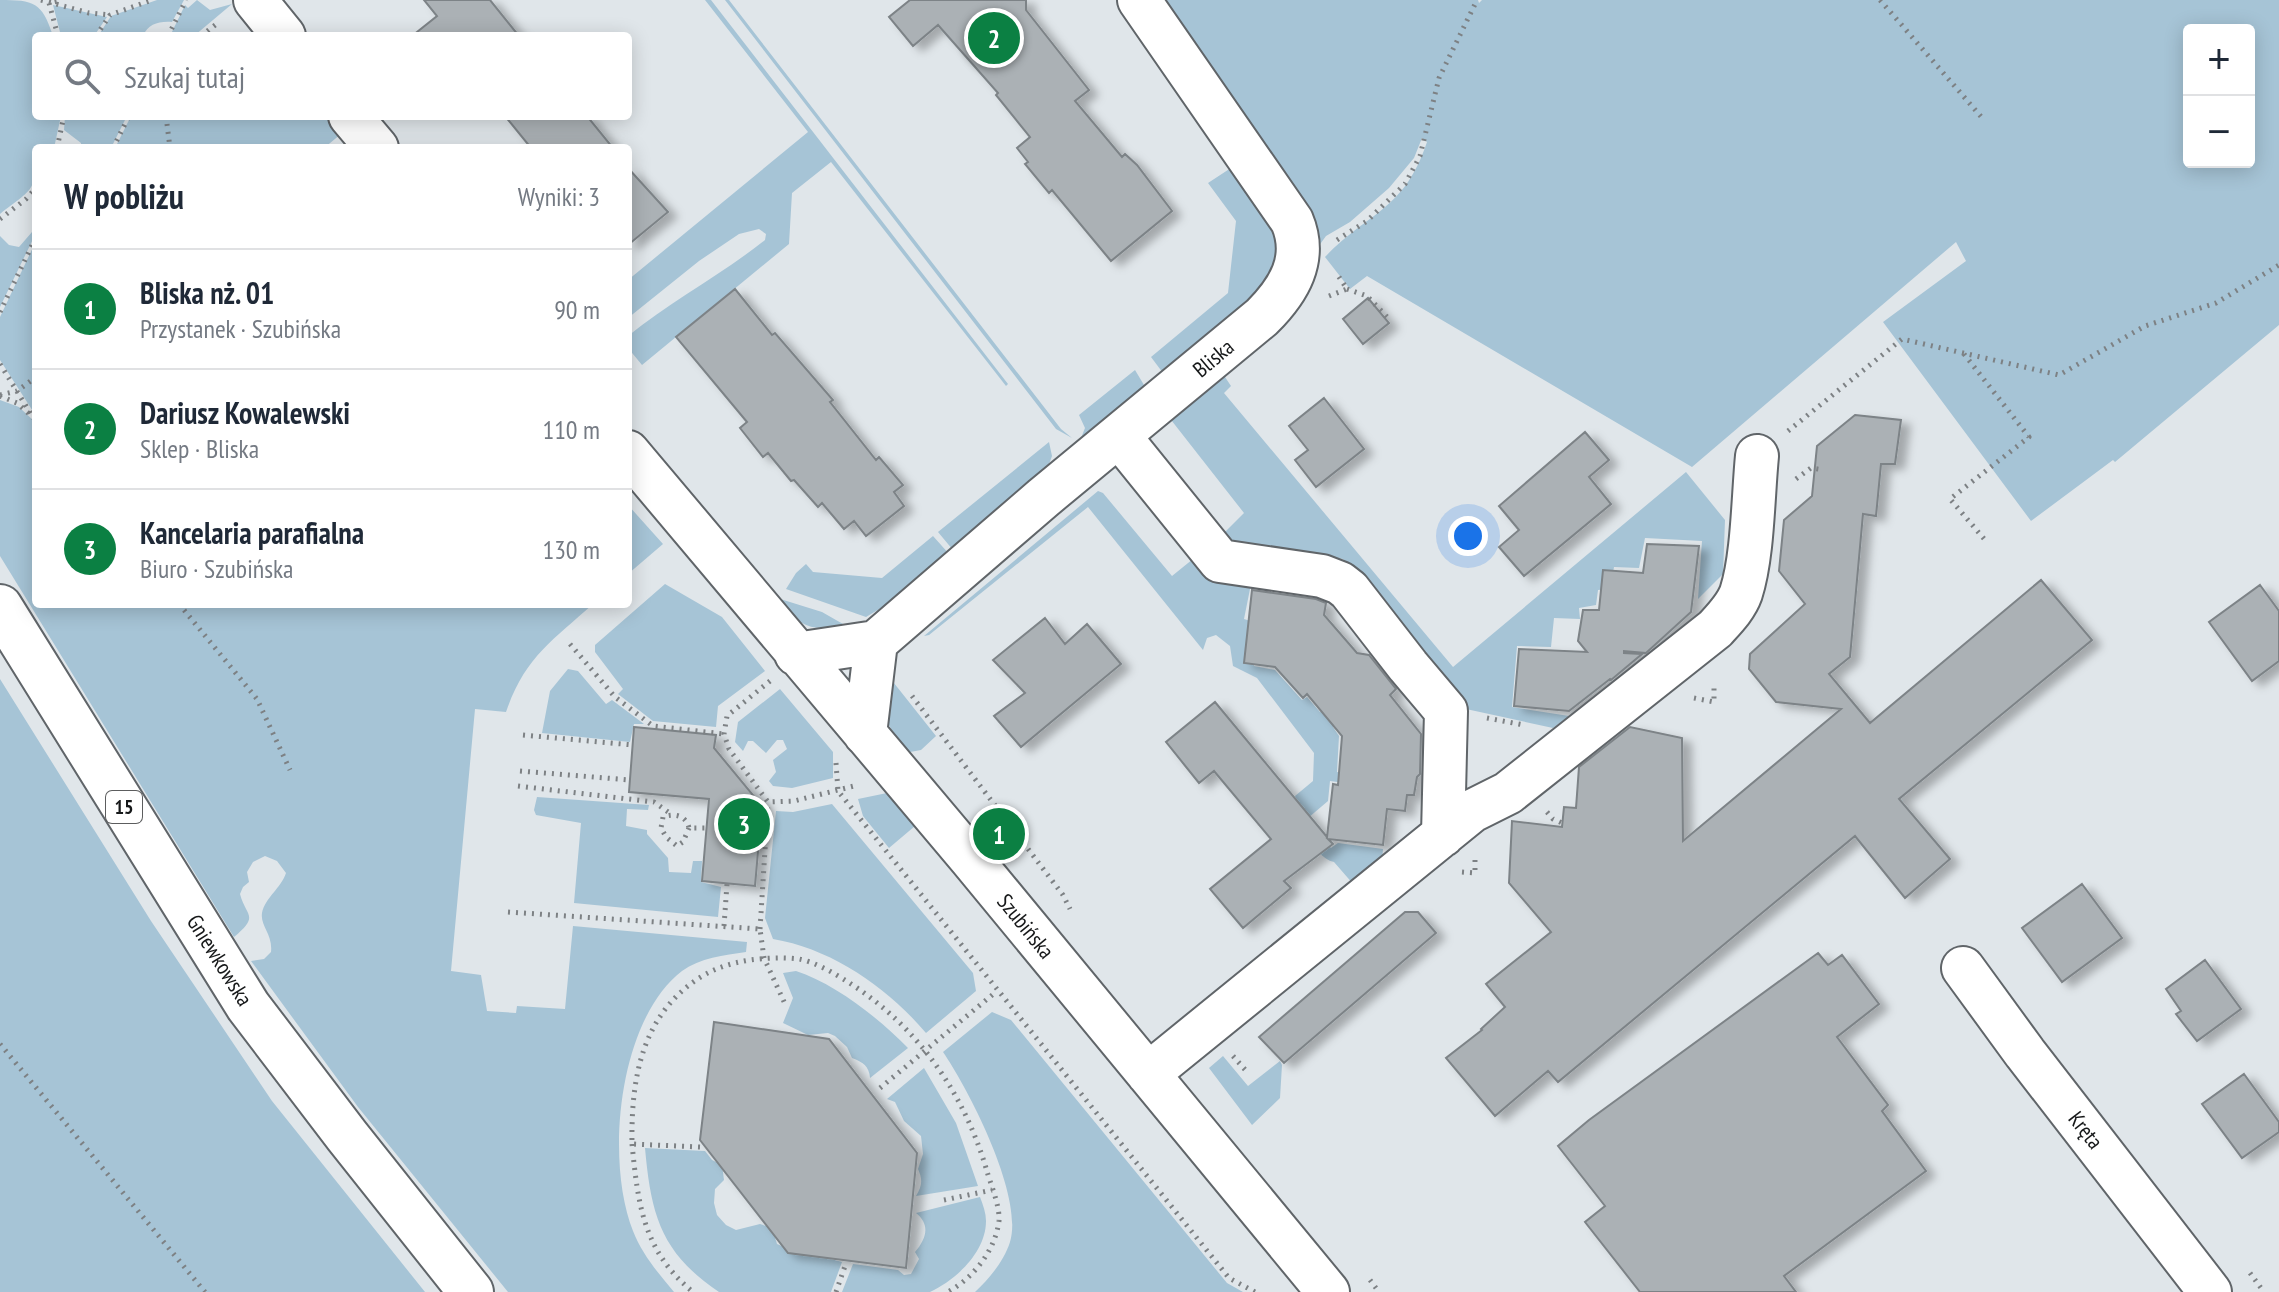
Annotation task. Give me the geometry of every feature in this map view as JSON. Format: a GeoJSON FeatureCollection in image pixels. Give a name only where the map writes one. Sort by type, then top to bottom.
{"type":"FeatureCollection","features":[{"type":"Feature","properties":{"kind":"main road","name":"Gniewkowska"},"geometry":{"type":"LineString","coordinates":[[0,607],[248,1006],[471,1292]]}},
{"type":"Feature","properties":{"kind":"street"},"geometry":{"type":"LineString","coordinates":[[255,0],[281,32]]}},
{"type":"Feature","properties":{"kind":"street"},"geometry":{"type":"LineString","coordinates":[[1139,0],[1292,221],[1298,240],[1297,267]]}},
{"type":"Feature","properties":{"kind":"street"},"geometry":{"type":"LineString","coordinates":[[353,120],[374,144]]}},
{"type":"Feature","properties":{"kind":"street","name":"Bliska"},"geometry":{"type":"LineString","coordinates":[[876,642],[1262,317],[1283,293],[1297,267]]}},
{"type":"Feature","properties":{"kind":"street"},"geometry":{"type":"LineString","coordinates":[[1119,436],[1220,561],[1328,577],[1349,590],[1446,711],[1443,835]]}},
{"type":"Feature","properties":{"kind":"street"},"geometry":{"type":"LineString","coordinates":[[1148,1074],[1472,811],[1508,793],[1715,629],[1741,594],[1747,568],[1757,456]]}},
{"type":"Feature","properties":{"kind":"street","name":"Szubińska"},"geometry":{"type":"LineString","coordinates":[[632,457],[850,748],[1148,1074],[1328,1292]]}},
{"type":"Feature","properties":{"kind":"street"},"geometry":{"type":"LineString","coordinates":[[786,665],[876,642],[850,748]]}},
{"type":"Feature","properties":{"kind":"street","name":"Kręta"},"geometry":{"type":"LineString","coordinates":[[1963,968],[2210,1292]]}},
{"type":"Feature","properties":{"kind":"path"},"geometry":{"type":"LineString","coordinates":[[41,0],[89,13],[110,15],[152,0]]}},
{"type":"Feature","properties":{"kind":"path"},"geometry":{"type":"LineString","coordinates":[[49,3],[62,0]]}},
{"type":"Feature","properties":{"kind":"path"},"geometry":{"type":"LineString","coordinates":[[170,32],[186,0]]}},
{"type":"Feature","properties":{"kind":"path"},"geometry":{"type":"LineString","coordinates":[[1297,267],[1367,221],[1405,184],[1420,156],[1439,78],[1477,0]]}},
{"type":"Feature","properties":{"kind":"path"},"geometry":{"type":"LineString","coordinates":[[1880,0],[1984,120]]}},
{"type":"Feature","properties":{"kind":"path"},"geometry":{"type":"LineString","coordinates":[[49,3],[57,32]]}},
{"type":"Feature","properties":{"kind":"path"},"geometry":{"type":"LineString","coordinates":[[99,32],[110,15]]}},
{"type":"Feature","properties":{"kind":"path"},"geometry":{"type":"LineString","coordinates":[[58,144],[63,120]]}},
{"type":"Feature","properties":{"kind":"path"},"geometry":{"type":"LineString","coordinates":[[115,144],[127,120]]}},
{"type":"Feature","properties":{"kind":"path"},"geometry":{"type":"LineString","coordinates":[[166,120],[170,144]]}},
{"type":"Feature","properties":{"kind":"path"},"geometry":{"type":"LineString","coordinates":[[0,219],[32,192]]}},
{"type":"Feature","properties":{"kind":"path"},"geometry":{"type":"LineString","coordinates":[[0,312],[32,245]]}},
{"type":"Feature","properties":{"kind":"path"},"geometry":{"type":"LineString","coordinates":[[1757,456],[1902,339],[2059,375],[2145,326],[2216,303],[2279,265]]}},
{"type":"Feature","properties":{"kind":"path"},"geometry":{"type":"LineString","coordinates":[[1347,289],[1356,289],[1367,296],[1389,319]]}},
{"type":"Feature","properties":{"kind":"path"},"geometry":{"type":"LineString","coordinates":[[1963,353],[2029,437],[1950,499],[1986,541]]}},
{"type":"Feature","properties":{"kind":"path"},"geometry":{"type":"LineString","coordinates":[[0,364],[31,414]]}},
{"type":"Feature","properties":{"kind":"path"},"geometry":{"type":"LineString","coordinates":[[0,396],[17,391],[32,380]]}},
{"type":"Feature","properties":{"kind":"path"},"geometry":{"type":"LineString","coordinates":[[0,396],[17,403],[31,414]]}},
{"type":"Feature","properties":{"kind":"path"},"geometry":{"type":"LineString","coordinates":[[182,608],[257,699],[290,770]]}},
{"type":"Feature","properties":{"kind":"path"},"geometry":{"type":"LineString","coordinates":[[570,644],[615,697],[653,726],[724,734]]}},
{"type":"Feature","properties":{"kind":"path"},"geometry":{"type":"LineString","coordinates":[[786,665],[727,716],[724,734],[729,749],[768,802],[760,929],[764,958],[786,1006]]}},
{"type":"Feature","properties":{"kind":"path"},"geometry":{"type":"LineString","coordinates":[[523,735],[633,745]]}},
{"type":"Feature","properties":{"kind":"path"},"geometry":{"type":"LineString","coordinates":[[838,791],[850,748]]}},
{"type":"Feature","properties":{"kind":"path"},"geometry":{"type":"LineString","coordinates":[[520,771],[630,780]]}},
{"type":"Feature","properties":{"kind":"path"},"geometry":{"type":"LineString","coordinates":[[768,802],[794,801],[867,782]]}},
{"type":"Feature","properties":{"kind":"path"},"geometry":{"type":"LineString","coordinates":[[518,786],[654,802],[681,817],[689,828]]}},
{"type":"Feature","properties":{"kind":"path"},"geometry":{"type":"LineString","coordinates":[[838,791],[1229,1278],[1255,1292]]}},
{"type":"Feature","properties":{"kind":"path"},"geometry":{"type":"LineString","coordinates":[[671,814],[663,817],[661,828],[677,846],[683,842],[689,828]]}},
{"type":"Feature","properties":{"kind":"path"},"geometry":{"type":"LineString","coordinates":[[689,828],[707,828]]}},
{"type":"Feature","properties":{"kind":"path"},"geometry":{"type":"LineString","coordinates":[[724,926],[727,884]]}},
{"type":"Feature","properties":{"kind":"path"},"geometry":{"type":"LineString","coordinates":[[508,912],[760,929]]}},
{"type":"Feature","properties":{"kind":"path"},"geometry":{"type":"LineString","coordinates":[[693,1292],[680,1281],[655,1248],[638,1203],[631,1100],[638,1064],[665,1008],[683,989],[728,964],[764,958],[800,959],[837,975],[867,994],[897,1018],[925,1049],[967,1115],[999,1219],[993,1243],[981,1264],[964,1283],[948,1292]]}},
{"type":"Feature","properties":{"kind":"path"},"geometry":{"type":"LineString","coordinates":[[880,1088],[997,991]]}},
{"type":"Feature","properties":{"kind":"path"},"geometry":{"type":"LineString","coordinates":[[0,1044],[205,1292]]}},
{"type":"Feature","properties":{"kind":"path"},"geometry":{"type":"LineString","coordinates":[[632,1144],[700,1147]]}},
{"type":"Feature","properties":{"kind":"path"},"geometry":{"type":"LineString","coordinates":[[944,1200],[992,1190]]}},
{"type":"Feature","properties":{"kind":"path"},"geometry":{"type":"LineString","coordinates":[[836,1292],[845,1266]]}},
{"type":"Feature","properties":{"kind":"shaded area"},"geometry":{"type":"Polygon","coordinates":[[[0,0],[21,1],[29,2],[40,10],[51,32],[32,32],[32,120],[60,120],[55,144],[32,144],[31,188],[0,214],[0,0]]]}},
{"type":"Feature","properties":{"kind":"shaded area"},"geometry":{"type":"Polygon","coordinates":[[[157,0],[184,0],[172,22],[154,24],[146,32],[101,32],[111,16],[157,0]]]}},
{"type":"Feature","properties":{"kind":"shaded area"},"geometry":{"type":"Polygon","coordinates":[[[197,0],[210,10],[232,4],[199,32],[172,32],[185,5],[188,8],[197,0]]]}},
{"type":"Feature","properties":{"kind":"shaded area"},"geometry":{"type":"Polygon","coordinates":[[[705,0],[711,0],[1008,384],[1006,386],[831,162],[792,193],[789,244],[642,365],[632,353],[632,333],[748,253],[765,240],[766,234],[759,229],[739,234],[699,261],[632,315],[632,277],[808,132],[705,0]]]}},
{"type":"Feature","properties":{"kind":"shaded area"},"geometry":{"type":"Polygon","coordinates":[[[725,0],[729,0],[1061,429],[1072,438],[1056,429],[725,0]]]}},
{"type":"Feature","properties":{"kind":"shaded area"},"geometry":{"type":"Polygon","coordinates":[[[1159,0],[1478,0],[1479,3],[1482,0],[2279,0],[2279,325],[2115,462],[2113,460],[2031,521],[1883,322],[1966,261],[1956,242],[1692,467],[1367,276],[1350,289],[1325,257],[1384,208],[1408,183],[1427,142],[1422,138],[1414,158],[1389,188],[1350,222],[1326,236],[1318,247],[1159,0]]]}},
{"type":"Feature","properties":{"kind":"shaded area"},"geometry":{"type":"Polygon","coordinates":[[[53,5],[107,17],[97,32],[60,32],[53,5]]]}},
{"type":"Feature","properties":{"kind":"shaded area"},"geometry":{"type":"Polygon","coordinates":[[[65,120],[125,120],[113,144],[81,144],[64,130],[65,120]]]}},
{"type":"Feature","properties":{"kind":"shaded area"},"geometry":{"type":"Polygon","coordinates":[[[129,120],[329,120],[341,134],[329,144],[117,144],[129,120]]]}},
{"type":"Feature","properties":{"kind":"shaded area"},"geometry":{"type":"Polygon","coordinates":[[[1237,164],[1277,223],[1279,276],[1163,373],[1151,357],[1228,293],[1236,221],[1208,183],[1237,164]]]}},
{"type":"Feature","properties":{"kind":"shaded area"},"geometry":{"type":"Polygon","coordinates":[[[32,232],[32,241],[0,307],[0,236],[9,245],[19,247],[32,232]]]}},
{"type":"Feature","properties":{"kind":"shaded area"},"geometry":{"type":"Polygon","coordinates":[[[32,249],[32,410],[0,360],[0,317],[32,249]]]}},
{"type":"Feature","properties":{"kind":"shaded area"},"geometry":{"type":"Polygon","coordinates":[[[1135,370],[1145,392],[1093,433],[1081,438],[1085,428],[1079,415],[1135,370]]]}},
{"type":"Feature","properties":{"kind":"shaded area"},"geometry":{"type":"Polygon","coordinates":[[[1220,375],[1231,386],[1224,393],[1453,667],[1686,472],[1725,520],[1723,574],[1698,599],[1702,541],[1645,538],[1639,568],[1614,567],[1610,589],[1598,590],[1596,605],[1579,608],[1580,619],[1554,618],[1551,647],[1517,646],[1512,707],[1569,716],[1553,728],[1466,709],[1343,559],[1230,545],[1222,535],[1244,513],[1168,416],[1220,375]]]}},
{"type":"Feature","properties":{"kind":"shaded area"},"geometry":{"type":"Polygon","coordinates":[[[0,400],[19,407],[32,419],[32,608],[588,608],[531,663],[506,712],[475,709],[451,971],[481,975],[487,1011],[516,1013],[517,1006],[565,1009],[573,926],[747,942],[746,952],[696,963],[682,971],[660,993],[643,1022],[623,1093],[619,1131],[624,1202],[641,1248],[674,1292],[508,1292],[358,1107],[251,961],[264,959],[271,952],[262,913],[286,873],[277,861],[265,856],[253,862],[247,872],[249,882],[240,894],[249,920],[234,937],[0,556],[0,400]]]}},
{"type":"Feature","properties":{"kind":"shaded area"},"geometry":{"type":"Polygon","coordinates":[[[1049,442],[1052,456],[1045,475],[953,550],[938,532],[1049,442]]]}},
{"type":"Feature","properties":{"kind":"shaded area"},"geometry":{"type":"Polygon","coordinates":[[[1098,491],[1103,493],[1172,576],[1193,559],[1251,584],[1244,619],[1257,623],[1254,666],[1275,670],[1302,700],[1307,697],[1320,712],[1324,710],[1339,736],[1337,772],[1346,773],[1345,783],[1330,781],[1328,801],[1308,818],[1331,848],[1338,843],[1383,849],[1382,860],[1354,885],[1313,844],[1295,796],[1313,781],[1314,753],[1257,678],[1233,666],[1230,646],[1216,635],[1207,638],[1203,650],[1088,507],[924,636],[1098,491]]]}},
{"type":"Feature","properties":{"kind":"shaded area"},"geometry":{"type":"Polygon","coordinates":[[[632,509],[663,544],[632,571],[632,509]]]}},
{"type":"Feature","properties":{"kind":"shaded area"},"geometry":{"type":"Polygon","coordinates":[[[933,536],[950,555],[896,599],[866,617],[786,589],[806,564],[813,572],[882,578],[933,536]]]}},
{"type":"Feature","properties":{"kind":"shaded area"},"geometry":{"type":"Polygon","coordinates":[[[665,584],[722,617],[765,671],[718,706],[716,727],[653,721],[618,694],[623,689],[595,652],[595,645],[665,584]]]}},
{"type":"Feature","properties":{"kind":"shaded area"},"geometry":{"type":"Polygon","coordinates":[[[777,598],[822,612],[843,624],[812,627],[798,620],[777,598]]]}},
{"type":"Feature","properties":{"kind":"shaded area"},"geometry":{"type":"Polygon","coordinates":[[[568,669],[578,671],[606,704],[612,700],[644,724],[634,724],[630,742],[542,733],[550,691],[568,669]]]}},
{"type":"Feature","properties":{"kind":"shaded area"},"geometry":{"type":"Polygon","coordinates":[[[886,673],[936,736],[921,750],[910,752],[888,724],[884,708],[886,673]]]}},
{"type":"Feature","properties":{"kind":"shaded area"},"geometry":{"type":"Polygon","coordinates":[[[0,679],[151,921],[272,1101],[425,1292],[0,1292],[0,679]]]}},
{"type":"Feature","properties":{"kind":"shaded area"},"geometry":{"type":"Polygon","coordinates":[[[780,689],[833,752],[833,778],[792,788],[773,786],[769,781],[776,772],[773,760],[787,749],[783,740],[777,740],[766,753],[753,741],[748,741],[743,751],[735,742],[738,722],[780,689]]]}},
{"type":"Feature","properties":{"kind":"shaded area"},"geometry":{"type":"Polygon","coordinates":[[[887,793],[915,826],[889,848],[863,816],[858,799],[887,793]]]}},
{"type":"Feature","properties":{"kind":"shaded area"},"geometry":{"type":"Polygon","coordinates":[[[537,797],[649,805],[648,810],[627,809],[626,826],[647,830],[668,858],[669,872],[691,873],[693,861],[702,861],[701,882],[721,887],[718,917],[574,903],[581,823],[536,815],[537,797]]]}},
{"type":"Feature","properties":{"kind":"shaded area"},"geometry":{"type":"Polygon","coordinates":[[[832,804],[973,973],[976,991],[926,1033],[894,1000],[857,972],[816,951],[773,939],[765,918],[776,811],[793,812],[832,804]]]}},
{"type":"Feature","properties":{"kind":"shaded area"},"geometry":{"type":"Polygon","coordinates":[[[796,971],[826,984],[856,1003],[908,1048],[870,1078],[865,1065],[852,1058],[847,1047],[835,1036],[828,1033],[808,1035],[783,1023],[793,998],[783,973],[796,971]]]}},
{"type":"Feature","properties":{"kind":"shaded area"},"geometry":{"type":"Polygon","coordinates":[[[992,1012],[1011,1020],[1227,1283],[1243,1292],[975,1292],[996,1269],[1010,1242],[1012,1222],[1009,1198],[992,1144],[943,1052],[992,1012]]]}},
{"type":"Feature","properties":{"kind":"shaded area"},"geometry":{"type":"Polygon","coordinates":[[[1223,1056],[1248,1086],[1280,1061],[1282,1065],[1280,1098],[1252,1125],[1209,1068],[1223,1056]]]}},
{"type":"Feature","properties":{"kind":"shaded area"},"geometry":{"type":"Polygon","coordinates":[[[924,1068],[956,1123],[978,1186],[916,1196],[921,1183],[918,1169],[923,1154],[921,1136],[904,1121],[895,1102],[887,1099],[924,1068]]]}},
{"type":"Feature","properties":{"kind":"shaded area"},"geometry":{"type":"Polygon","coordinates":[[[645,1148],[705,1151],[712,1160],[722,1165],[724,1180],[715,1189],[717,1215],[736,1230],[760,1224],[772,1228],[777,1244],[842,1262],[831,1292],[719,1292],[699,1277],[672,1247],[662,1230],[651,1193],[645,1148]]]}},
{"type":"Feature","properties":{"kind":"shaded area"},"geometry":{"type":"Polygon","coordinates":[[[980,1197],[985,1212],[985,1232],[968,1264],[950,1280],[930,1292],[842,1292],[853,1264],[911,1274],[919,1259],[915,1252],[925,1232],[924,1222],[916,1213],[980,1197]]]}},
{"type":"Feature","properties":{"kind":"building"},"geometry":{"type":"Polygon","coordinates":[[[424,0],[490,0],[516,32],[417,32],[437,16],[424,0]]]}},
{"type":"Feature","properties":{"kind":"building"},"geometry":{"type":"Polygon","coordinates":[[[910,0],[1026,0],[1026,10],[1089,90],[1075,101],[1122,157],[1125,154],[1137,165],[1172,211],[1111,261],[1052,190],[1049,193],[1025,164],[1028,162],[1017,148],[1030,137],[996,95],[998,93],[938,25],[913,46],[889,17],[910,0]]]}},
{"type":"Feature","properties":{"kind":"building"},"geometry":{"type":"Polygon","coordinates":[[[508,120],[590,120],[610,144],[528,144],[508,120]]]}},
{"type":"Feature","properties":{"kind":"building"},"geometry":{"type":"Polygon","coordinates":[[[632,172],[668,212],[632,242],[632,172]]]}},
{"type":"Feature","properties":{"kind":"building"},"geometry":{"type":"Polygon","coordinates":[[[735,289],[772,335],[775,333],[833,400],[830,402],[876,460],[879,457],[903,485],[894,492],[904,506],[866,536],[854,521],[844,529],[822,503],[818,507],[794,480],[791,481],[768,453],[763,457],[740,428],[747,422],[676,337],[735,289]]]}},
{"type":"Feature","properties":{"kind":"building"},"geometry":{"type":"Polygon","coordinates":[[[1368,298],[1389,323],[1363,344],[1343,319],[1368,298]]]}},
{"type":"Feature","properties":{"kind":"building"},"geometry":{"type":"Polygon","coordinates":[[[1324,398],[1364,449],[1316,487],[1295,460],[1308,450],[1289,426],[1324,398]]]}},
{"type":"Feature","properties":{"kind":"building"},"geometry":{"type":"Polygon","coordinates":[[[1855,415],[1901,420],[1895,464],[1881,464],[1876,516],[1863,514],[1850,657],[1829,674],[1870,723],[2041,580],[2092,640],[1899,799],[1950,859],[1905,898],[1855,836],[1558,1082],[1548,1071],[1495,1116],[1446,1058],[1505,1007],[1486,984],[1551,932],[1509,883],[1512,821],[1562,827],[1564,807],[1576,808],[1579,767],[1630,727],[1682,738],[1683,841],[1841,709],[1776,702],[1749,669],[1750,654],[1805,604],[1779,571],[1784,520],[1812,496],[1817,446],[1855,415]]]}},
{"type":"Feature","properties":{"kind":"building"},"geometry":{"type":"Polygon","coordinates":[[[1585,432],[1609,460],[1589,477],[1611,504],[1524,576],[1499,547],[1519,530],[1499,506],[1585,432]]]}},
{"type":"Feature","properties":{"kind":"building"},"geometry":{"type":"Polygon","coordinates":[[[1647,544],[1699,546],[1691,612],[1646,653],[1624,651],[1642,654],[1569,711],[1514,706],[1519,649],[1587,652],[1578,641],[1583,610],[1599,610],[1603,570],[1643,573],[1647,544]]]}},
{"type":"Feature","properties":{"kind":"building"},"geometry":{"type":"Polygon","coordinates":[[[2260,585],[2279,611],[2279,661],[2252,681],[2209,622],[2260,585]]]}},
{"type":"Feature","properties":{"kind":"building"},"geometry":{"type":"Polygon","coordinates":[[[1252,590],[1326,603],[1324,615],[1357,653],[1369,655],[1396,689],[1390,695],[1421,734],[1420,774],[1414,795],[1407,795],[1405,811],[1387,809],[1383,845],[1328,839],[1333,844],[1284,881],[1291,888],[1243,928],[1210,889],[1271,839],[1214,771],[1199,783],[1166,742],[1215,702],[1327,837],[1333,784],[1338,785],[1342,736],[1307,694],[1303,698],[1275,667],[1244,663],[1252,590]]]}},
{"type":"Feature","properties":{"kind":"building"},"geometry":{"type":"Polygon","coordinates":[[[1045,618],[1065,644],[1087,624],[1121,664],[1021,747],[994,716],[1025,693],[993,660],[1045,618]]]}},
{"type":"Feature","properties":{"kind":"building"},"geometry":{"type":"Polygon","coordinates":[[[634,727],[716,735],[714,748],[762,806],[755,886],[702,881],[709,799],[629,792],[634,727]]]}},
{"type":"Feature","properties":{"kind":"building"},"geometry":{"type":"Polygon","coordinates":[[[2082,884],[2122,938],[2062,982],[2022,928],[2082,884]]]}},
{"type":"Feature","properties":{"kind":"building"},"geometry":{"type":"Polygon","coordinates":[[[1405,912],[1418,912],[1436,933],[1284,1063],[1259,1037],[1405,912]]]}},
{"type":"Feature","properties":{"kind":"building"},"geometry":{"type":"Polygon","coordinates":[[[1818,953],[1828,965],[1842,955],[1879,1004],[1837,1037],[1888,1105],[1882,1111],[1926,1171],[1784,1276],[1796,1292],[1640,1292],[1585,1222],[1605,1206],[1558,1146],[1818,953]]]}},
{"type":"Feature","properties":{"kind":"building"},"geometry":{"type":"Polygon","coordinates":[[[2205,960],[2241,1009],[2197,1041],[2176,1014],[2181,1011],[2166,989],[2205,960]]]}},
{"type":"Feature","properties":{"kind":"building"},"geometry":{"type":"Polygon","coordinates":[[[714,1022],[829,1039],[917,1153],[906,1268],[788,1253],[700,1140],[714,1022]]]}},
{"type":"Feature","properties":{"kind":"building"},"geometry":{"type":"Polygon","coordinates":[[[2244,1074],[2279,1122],[2279,1132],[2242,1158],[2202,1104],[2244,1074]]]}},
{"type":"Feature","properties":{"kind":"place","name":"Dariusz Kowalewski"},"geometry":{"type":"Point","coordinates":[994,38]}},
{"type":"Feature","properties":{"kind":"place","name":"Kancelaria parafialna"},"geometry":{"type":"Point","coordinates":[744,824]}},
{"type":"Feature","properties":{"kind":"place","name":"Bliska nż. 01"},"geometry":{"type":"Point","coordinates":[999,834]}}]}
